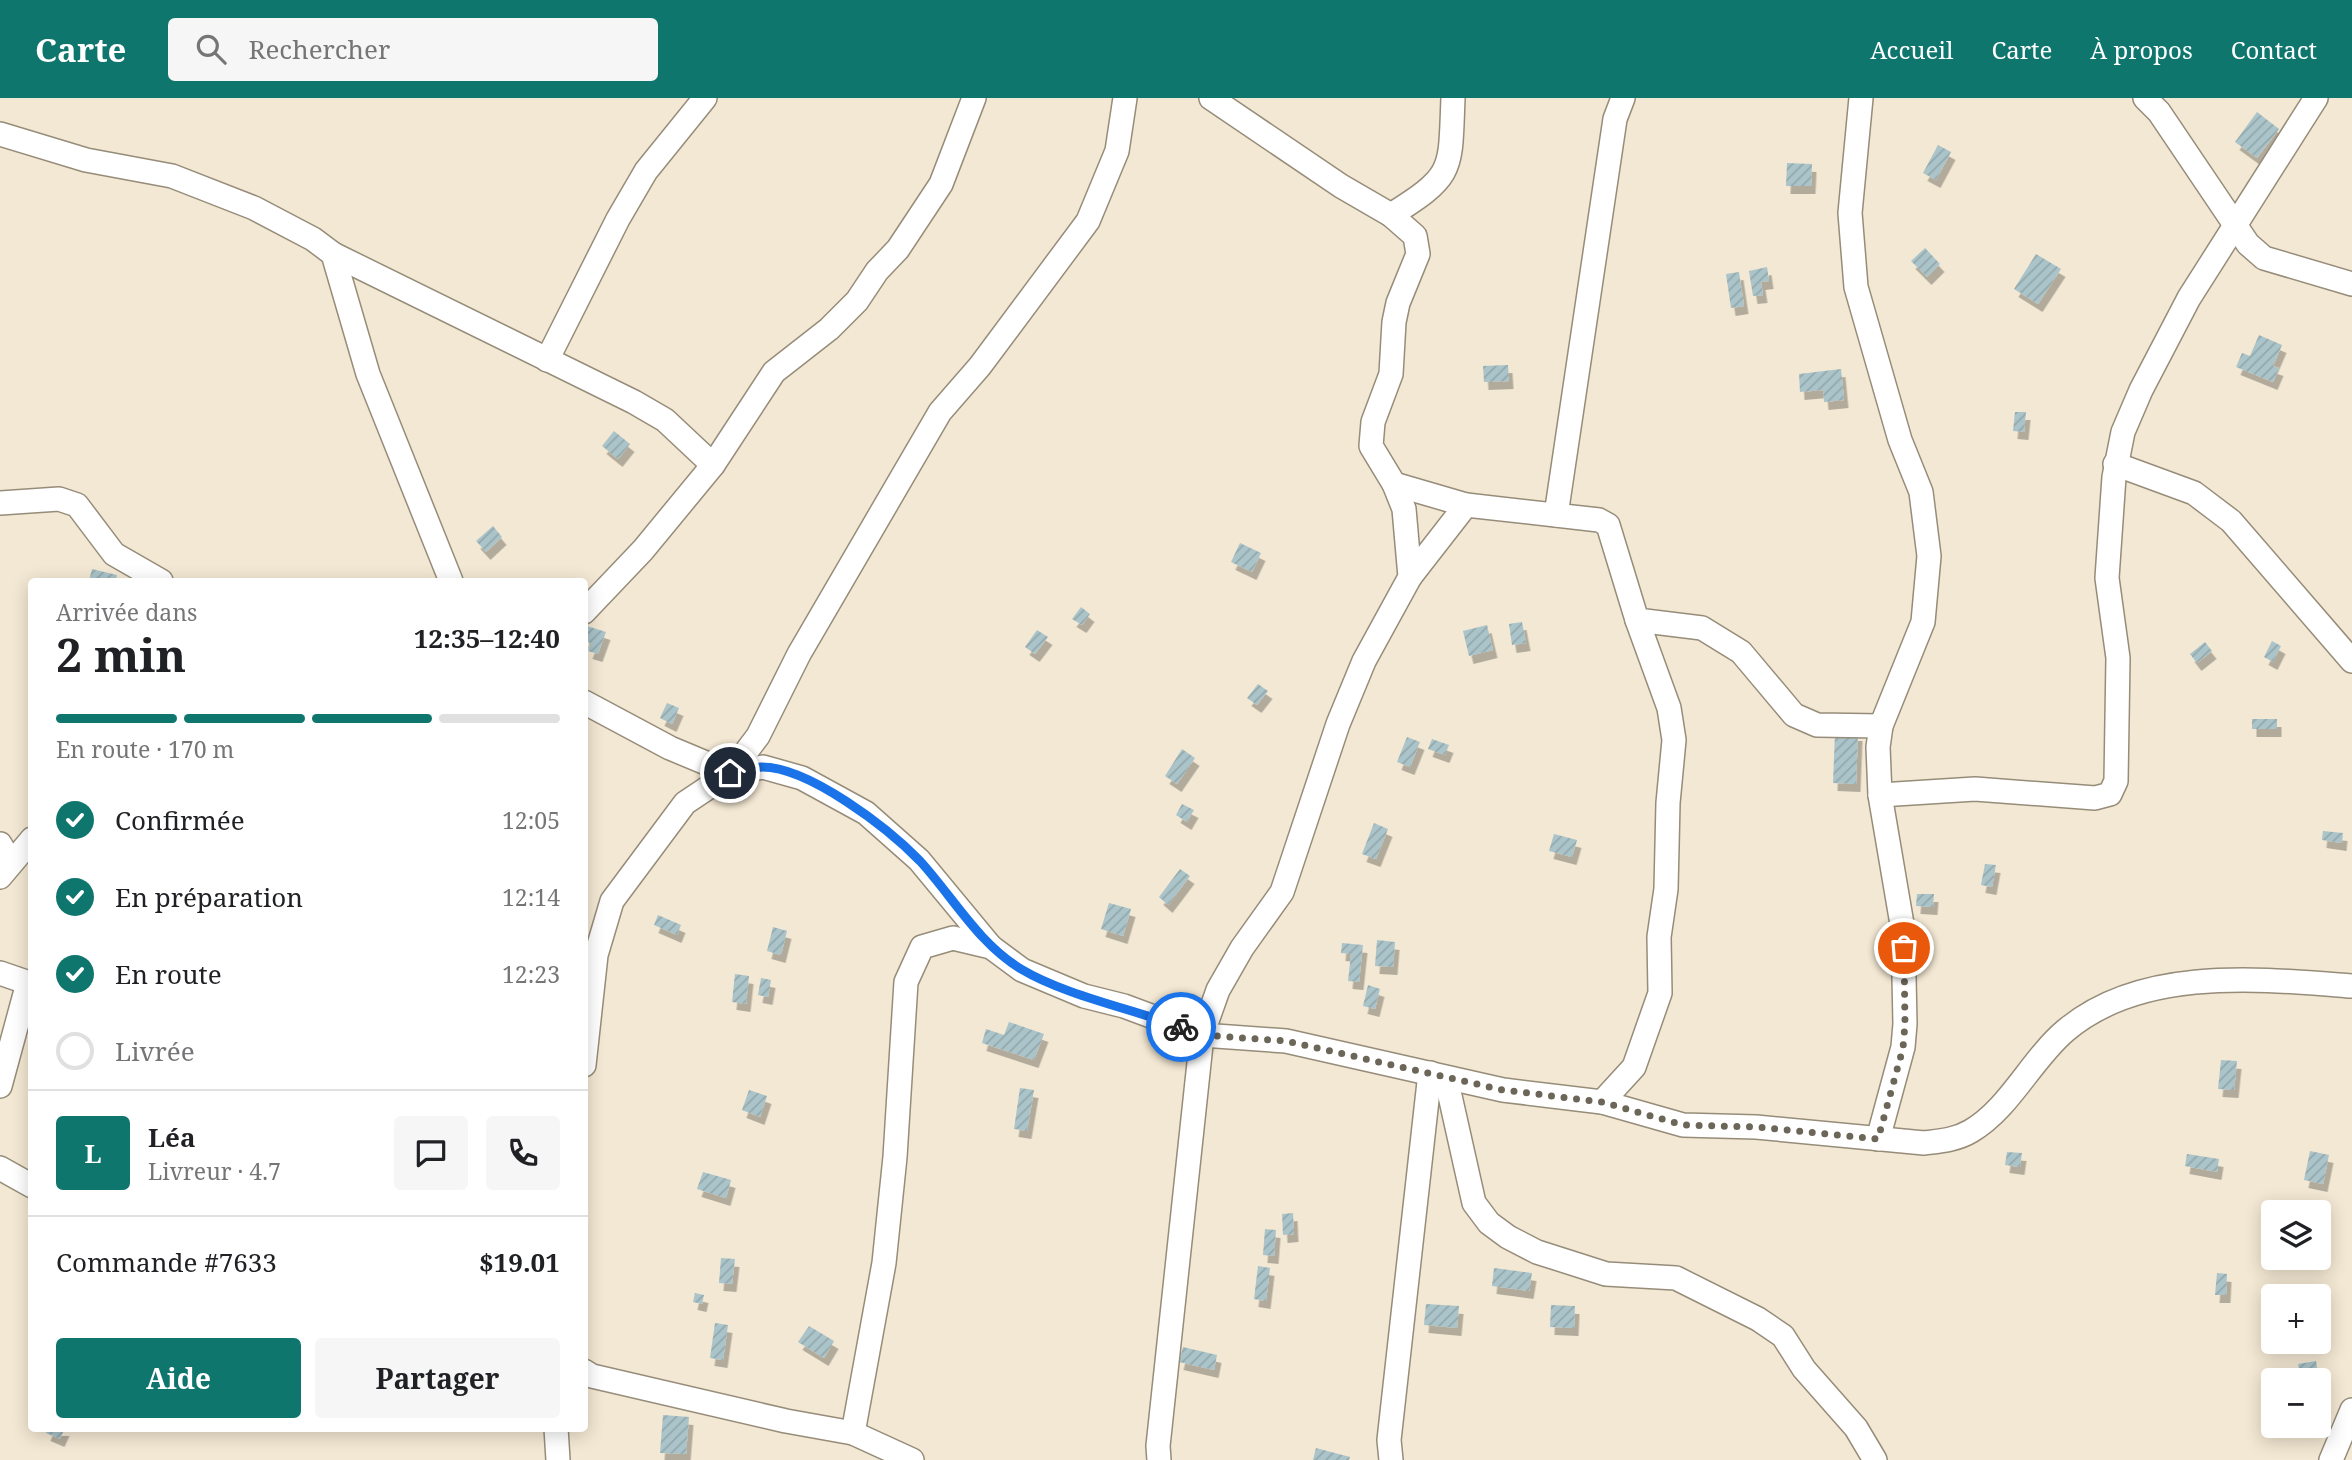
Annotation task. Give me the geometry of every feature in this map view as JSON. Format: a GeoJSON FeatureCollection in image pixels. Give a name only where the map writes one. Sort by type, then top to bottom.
{"type":"FeatureCollection","features":[{"type":"Feature","properties":{"kind":"street"},"geometry":{"type":"LineString","coordinates":[[547,360],[618,219],[646,171],[705,98]]}},
{"type":"Feature","properties":{"kind":"street"},"geometry":{"type":"LineString","coordinates":[[588,608],[643,550],[713,465],[774,372],[829,329],[857,301],[906,239],[941,184],[974,98]]}},
{"type":"Feature","properties":{"kind":"street"},"geometry":{"type":"LineString","coordinates":[[588,1028],[596,955],[612,901],[685,803],[730,773],[758,736],[819,618],[940,412],[979,366],[1088,221],[1117,151],[1125,98]]}},
{"type":"Feature","properties":{"kind":"street"},"geometry":{"type":"LineString","coordinates":[[1211,98],[1341,186],[1391,215],[1415,236],[1418,254],[1398,303],[1394,322],[1391,374],[1373,422],[1371,446],[1394,484],[1404,509],[1410,577]]}},
{"type":"Feature","properties":{"kind":"street"},"geometry":{"type":"LineString","coordinates":[[1391,215],[1430,190],[1444,176],[1451,149],[1453,98]]}},
{"type":"Feature","properties":{"kind":"street"},"geometry":{"type":"LineString","coordinates":[[1556,515],[1615,119],[1623,98]]}},
{"type":"Feature","properties":{"kind":"street"},"geometry":{"type":"LineString","coordinates":[[1861,98],[1850,213],[1856,287],[1900,440],[1921,492],[1929,556],[1923,622],[1881,726],[1878,747],[1880,795],[1903,930],[1905,1024],[1903,1048],[1878,1139]]}},
{"type":"Feature","properties":{"kind":"street"},"geometry":{"type":"LineString","coordinates":[[2146,98],[2159,112],[2248,244],[2264,258],[2352,284]]}},
{"type":"Feature","properties":{"kind":"street"},"geometry":{"type":"LineString","coordinates":[[1880,795],[1975,789],[2095,798],[2110,794],[2116,781],[2118,672],[2107,578],[2115,464],[2123,432],[2141,390],[2189,298],[2316,98]]}},
{"type":"Feature","properties":{"kind":"street"},"geometry":{"type":"LineString","coordinates":[[0,134],[86,160],[172,176],[254,208],[313,239],[333,254],[665,420],[713,465]]}},
{"type":"Feature","properties":{"kind":"street"},"geometry":{"type":"LineString","coordinates":[[333,254],[368,374],[450,578]]}},
{"type":"Feature","properties":{"kind":"street"},"geometry":{"type":"LineString","coordinates":[[2115,464],[2194,493],[2231,522],[2352,662]]}},
{"type":"Feature","properties":{"kind":"street"},"geometry":{"type":"LineString","coordinates":[[1394,484],[1466,505],[1599,520],[1608,525],[1637,620],[1669,708],[1674,740],[1668,803],[1666,889],[1658,937],[1660,993],[1634,1067],[1602,1102]]}},
{"type":"Feature","properties":{"kind":"street"},"geometry":{"type":"LineString","coordinates":[[0,503],[59,499],[77,505],[114,554],[157,578]]}},
{"type":"Feature","properties":{"kind":"street"},"geometry":{"type":"LineString","coordinates":[[1159,1460],[1158,1446],[1202,1035],[1218,990],[1282,892],[1338,724],[1359,673],[1410,577],[1466,505]]}},
{"type":"Feature","properties":{"kind":"street"},"geometry":{"type":"LineString","coordinates":[[1637,620],[1702,628],[1741,652],[1794,715],[1817,725],[1881,726]]}},
{"type":"Feature","properties":{"kind":"street"},"geometry":{"type":"LineString","coordinates":[[588,704],[670,748],[730,773],[763,767],[802,778],[866,813],[919,860],[991,947],[1022,970],[1084,996],[1124,1006],[1202,1035],[1286,1041],[1503,1090],[1602,1102],[1683,1125],[1756,1127],[1924,1143],[1948,1140],[1971,1131],[2001,1104],[2065,1031],[2085,1017],[2153,987],[2239,978],[2352,986]]}},
{"type":"Feature","properties":{"kind":"street"},"geometry":{"type":"LineString","coordinates":[[4,861],[28,842]]}},
{"type":"Feature","properties":{"kind":"street"},"geometry":{"type":"LineString","coordinates":[[853,1433],[884,1263],[895,1157],[906,982],[922,947],[953,938],[991,947]]}},
{"type":"Feature","properties":{"kind":"street"},"geometry":{"type":"LineString","coordinates":[[0,972],[28,982]]}},
{"type":"Feature","properties":{"kind":"street"},"geometry":{"type":"LineString","coordinates":[[0,1086],[28,990]]}},
{"type":"Feature","properties":{"kind":"street"},"geometry":{"type":"LineString","coordinates":[[1391,1460],[1390,1427],[1438,1075]]}},
{"type":"Feature","properties":{"kind":"street"},"geometry":{"type":"LineString","coordinates":[[1438,1075],[1474,1203],[1489,1223],[1508,1237],[1537,1252],[1606,1274],[1676,1278],[1758,1319],[1783,1336],[1804,1369],[1856,1428],[1875,1460]]}},
{"type":"Feature","properties":{"kind":"street"},"geometry":{"type":"LineString","coordinates":[[0,1168],[28,1184]]}},
{"type":"Feature","properties":{"kind":"street"},"geometry":{"type":"LineString","coordinates":[[588,1374],[853,1433],[912,1460]]}},
{"type":"Feature","properties":{"kind":"street"},"geometry":{"type":"LineString","coordinates":[[2331,1460],[2352,1410]]}},
{"type":"Feature","properties":{"kind":"street"},"geometry":{"type":"LineString","coordinates":[[556,1432],[558,1460]]}},
{"type":"Feature","properties":{"kind":"building"},"geometry":{"type":"Polygon","coordinates":[[[2257,112],[2279,129],[2257,158],[2235,142],[2257,112]]]}},
{"type":"Feature","properties":{"kind":"building"},"geometry":{"type":"Polygon","coordinates":[[[1938,145],[1951,152],[1936,180],[1923,173],[1938,145]]]}},
{"type":"Feature","properties":{"kind":"building"},"geometry":{"type":"Polygon","coordinates":[[[1787,163],[1812,164],[1811,186],[1786,186],[1787,163]]]}},
{"type":"Feature","properties":{"kind":"building"},"geometry":{"type":"Polygon","coordinates":[[[1925,248],[1940,264],[1927,277],[1911,261],[1925,248]]]}},
{"type":"Feature","properties":{"kind":"building"},"geometry":{"type":"Polygon","coordinates":[[[2036,254],[2061,269],[2038,304],[2014,289],[2036,254]]]}},
{"type":"Feature","properties":{"kind":"building"},"geometry":{"type":"Polygon","coordinates":[[[1767,267],[1769,281],[1761,282],[1763,295],[1753,296],[1749,271],[1767,267]]]}},
{"type":"Feature","properties":{"kind":"building"},"geometry":{"type":"Polygon","coordinates":[[[1739,272],[1744,306],[1731,308],[1726,274],[1739,272]]]}},
{"type":"Feature","properties":{"kind":"building"},"geometry":{"type":"Polygon","coordinates":[[[2259,335],[2282,345],[2273,366],[2279,368],[2273,382],[2236,367],[2242,353],[2250,356],[2259,335]]]}},
{"type":"Feature","properties":{"kind":"building"},"geometry":{"type":"Polygon","coordinates":[[[1508,365],[1509,381],[1484,382],[1483,366],[1508,365]]]}},
{"type":"Feature","properties":{"kind":"building"},"geometry":{"type":"Polygon","coordinates":[[[1841,369],[1844,400],[1824,402],[1823,390],[1800,392],[1799,374],[1841,369]]]}},
{"type":"Feature","properties":{"kind":"building"},"geometry":{"type":"Polygon","coordinates":[[[2015,412],[2026,412],[2024,432],[2013,431],[2015,412]]]}},
{"type":"Feature","properties":{"kind":"building"},"geometry":{"type":"Polygon","coordinates":[[[614,431],[630,444],[618,459],[602,446],[614,431]]]}},
{"type":"Feature","properties":{"kind":"building"},"geometry":{"type":"Polygon","coordinates":[[[493,526],[502,537],[486,552],[476,541],[493,526]]]}},
{"type":"Feature","properties":{"kind":"building"},"geometry":{"type":"Polygon","coordinates":[[[1240,543],[1261,553],[1252,572],[1231,562],[1240,543]]]}},
{"type":"Feature","properties":{"kind":"building"},"geometry":{"type":"Polygon","coordinates":[[[92,569],[117,575],[116,578],[90,578],[92,569]]]}},
{"type":"Feature","properties":{"kind":"building"},"geometry":{"type":"Polygon","coordinates":[[[1081,607],[1090,614],[1082,625],[1072,619],[1081,607]]]}},
{"type":"Feature","properties":{"kind":"building"},"geometry":{"type":"Polygon","coordinates":[[[1522,622],[1526,643],[1512,645],[1509,624],[1522,622]]]}},
{"type":"Feature","properties":{"kind":"building"},"geometry":{"type":"Polygon","coordinates":[[[1487,625],[1493,650],[1469,656],[1463,631],[1487,625]]]}},
{"type":"Feature","properties":{"kind":"building"},"geometry":{"type":"Polygon","coordinates":[[[588,626],[606,632],[598,654],[588,651],[591,643],[588,642],[588,626]]]}},
{"type":"Feature","properties":{"kind":"building"},"geometry":{"type":"Polygon","coordinates":[[[1037,630],[1048,637],[1035,654],[1025,647],[1037,630]]]}},
{"type":"Feature","properties":{"kind":"building"},"geometry":{"type":"Polygon","coordinates":[[[2272,641],[2281,646],[2273,662],[2264,657],[2272,641]]]}},
{"type":"Feature","properties":{"kind":"building"},"geometry":{"type":"Polygon","coordinates":[[[2205,642],[2212,651],[2197,663],[2190,654],[2205,642]]]}},
{"type":"Feature","properties":{"kind":"building"},"geometry":{"type":"Polygon","coordinates":[[[1258,684],[1268,691],[1257,705],[1247,698],[1258,684]]]}},
{"type":"Feature","properties":{"kind":"building"},"geometry":{"type":"Polygon","coordinates":[[[667,703],[679,708],[672,724],[660,718],[667,703]]]}},
{"type":"Feature","properties":{"kind":"building"},"geometry":{"type":"Polygon","coordinates":[[[2252,719],[2277,719],[2277,729],[2252,729],[2252,719]]]}},
{"type":"Feature","properties":{"kind":"building"},"geometry":{"type":"Polygon","coordinates":[[[1835,733],[1858,733],[1856,784],[1833,783],[1835,733]]]}},
{"type":"Feature","properties":{"kind":"building"},"geometry":{"type":"Polygon","coordinates":[[[1407,737],[1420,742],[1410,767],[1397,762],[1407,737]]]}},
{"type":"Feature","properties":{"kind":"building"},"geometry":{"type":"Polygon","coordinates":[[[1432,739],[1449,745],[1445,755],[1428,749],[1432,739]]]}},
{"type":"Feature","properties":{"kind":"building"},"geometry":{"type":"Polygon","coordinates":[[[1182,749],[1195,758],[1177,784],[1165,776],[1182,749]]]}},
{"type":"Feature","properties":{"kind":"building"},"geometry":{"type":"Polygon","coordinates":[[[1182,804],[1194,810],[1187,822],[1176,815],[1182,804]]]}},
{"type":"Feature","properties":{"kind":"building"},"geometry":{"type":"Polygon","coordinates":[[[1374,823],[1388,829],[1376,859],[1362,854],[1374,823]]]}},
{"type":"Feature","properties":{"kind":"building"},"geometry":{"type":"Polygon","coordinates":[[[2323,831],[2343,833],[2342,843],[2322,840],[2323,831]]]}},
{"type":"Feature","properties":{"kind":"building"},"geometry":{"type":"Polygon","coordinates":[[[1554,834],[1577,840],[1572,857],[1549,851],[1554,834]]]}},
{"type":"Feature","properties":{"kind":"building"},"geometry":{"type":"Polygon","coordinates":[[[1985,864],[1996,865],[1992,887],[1981,885],[1985,864]]]}},
{"type":"Feature","properties":{"kind":"building"},"geometry":{"type":"Polygon","coordinates":[[[1180,869],[1190,876],[1168,905],[1159,897],[1180,869]]]}},
{"type":"Feature","properties":{"kind":"building"},"geometry":{"type":"Polygon","coordinates":[[[1917,894],[1934,894],[1933,907],[1916,906],[1917,894]]]}},
{"type":"Feature","properties":{"kind":"building"},"geometry":{"type":"Polygon","coordinates":[[[1109,903],[1131,909],[1123,936],[1101,929],[1109,903]]]}},
{"type":"Feature","properties":{"kind":"building"},"geometry":{"type":"Polygon","coordinates":[[[658,915],[681,925],[677,935],[654,925],[658,915]]]}},
{"type":"Feature","properties":{"kind":"building"},"geometry":{"type":"Polygon","coordinates":[[[773,927],[787,931],[781,955],[767,951],[773,927]]]}},
{"type":"Feature","properties":{"kind":"building"},"geometry":{"type":"Polygon","coordinates":[[[1377,940],[1395,942],[1393,967],[1375,966],[1377,940]]]}},
{"type":"Feature","properties":{"kind":"building"},"geometry":{"type":"Polygon","coordinates":[[[1342,943],[1363,945],[1359,982],[1348,981],[1351,954],[1341,953],[1342,943]]]}},
{"type":"Feature","properties":{"kind":"building"},"geometry":{"type":"Polygon","coordinates":[[[735,974],[749,976],[746,1004],[732,1002],[735,974]]]}},
{"type":"Feature","properties":{"kind":"building"},"geometry":{"type":"Polygon","coordinates":[[[761,978],[771,980],[768,997],[758,995],[761,978]]]}},
{"type":"Feature","properties":{"kind":"building"},"geometry":{"type":"Polygon","coordinates":[[[1368,985],[1380,989],[1375,1009],[1363,1006],[1368,985]]]}},
{"type":"Feature","properties":{"kind":"building"},"geometry":{"type":"Polygon","coordinates":[[[1009,1022],[1044,1034],[1034,1060],[982,1043],[986,1029],[1004,1035],[1009,1022]]]}},
{"type":"Feature","properties":{"kind":"building"},"geometry":{"type":"Polygon","coordinates":[[[2221,1060],[2237,1061],[2234,1090],[2218,1089],[2221,1060]]]}},
{"type":"Feature","properties":{"kind":"building"},"geometry":{"type":"Polygon","coordinates":[[[1020,1088],[1034,1090],[1027,1131],[1014,1129],[1020,1088]]]}},
{"type":"Feature","properties":{"kind":"building"},"geometry":{"type":"Polygon","coordinates":[[[749,1090],[767,1096],[760,1117],[742,1110],[749,1090]]]}},
{"type":"Feature","properties":{"kind":"building"},"geometry":{"type":"Polygon","coordinates":[[[2310,1151],[2329,1155],[2323,1184],[2304,1180],[2310,1151]]]}},
{"type":"Feature","properties":{"kind":"building"},"geometry":{"type":"Polygon","coordinates":[[[2007,1152],[2022,1153],[2020,1167],[2005,1165],[2007,1152]]]}},
{"type":"Feature","properties":{"kind":"building"},"geometry":{"type":"Polygon","coordinates":[[[2187,1154],[2219,1159],[2217,1172],[2185,1166],[2187,1154]]]}},
{"type":"Feature","properties":{"kind":"building"},"geometry":{"type":"Polygon","coordinates":[[[703,1172],[731,1180],[726,1198],[697,1189],[703,1172]]]}},
{"type":"Feature","properties":{"kind":"building"},"geometry":{"type":"Polygon","coordinates":[[[1293,1213],[1294,1234],[1283,1235],[1282,1214],[1293,1213]]]}},
{"type":"Feature","properties":{"kind":"building"},"geometry":{"type":"Polygon","coordinates":[[[1265,1229],[1276,1230],[1274,1256],[1263,1255],[1265,1229]]]}},
{"type":"Feature","properties":{"kind":"building"},"geometry":{"type":"Polygon","coordinates":[[[721,1258],[735,1259],[732,1284],[719,1283],[721,1258]]]}},
{"type":"Feature","properties":{"kind":"building"},"geometry":{"type":"Polygon","coordinates":[[[1258,1266],[1270,1268],[1266,1301],[1254,1299],[1258,1266]]]}},
{"type":"Feature","properties":{"kind":"building"},"geometry":{"type":"Polygon","coordinates":[[[1494,1268],[1532,1273],[1529,1291],[1492,1286],[1494,1268]]]}},
{"type":"Feature","properties":{"kind":"building"},"geometry":{"type":"Polygon","coordinates":[[[2217,1273],[2227,1274],[2226,1295],[2215,1295],[2217,1273]]]}},
{"type":"Feature","properties":{"kind":"building"},"geometry":{"type":"Polygon","coordinates":[[[695,1293],[704,1295],[702,1304],[693,1302],[695,1293]]]}},
{"type":"Feature","properties":{"kind":"building"},"geometry":{"type":"Polygon","coordinates":[[[1426,1304],[1459,1306],[1457,1328],[1424,1325],[1426,1304]]]}},
{"type":"Feature","properties":{"kind":"building"},"geometry":{"type":"Polygon","coordinates":[[[1551,1305],[1575,1306],[1574,1328],[1550,1327],[1551,1305]]]}},
{"type":"Feature","properties":{"kind":"building"},"geometry":{"type":"Polygon","coordinates":[[[715,1323],[728,1325],[723,1360],[710,1358],[715,1323]]]}},
{"type":"Feature","properties":{"kind":"building"},"geometry":{"type":"Polygon","coordinates":[[[809,1326],[834,1341],[824,1358],[798,1342],[809,1326]]]}},
{"type":"Feature","properties":{"kind":"building"},"geometry":{"type":"Polygon","coordinates":[[[1183,1347],[1217,1355],[1214,1370],[1179,1362],[1183,1347]]]}},
{"type":"Feature","properties":{"kind":"building"},"geometry":{"type":"Polygon","coordinates":[[[2316,1361],[2317,1368],[2299,1368],[2298,1364],[2316,1361]]]}},
{"type":"Feature","properties":{"kind":"building"},"geometry":{"type":"Polygon","coordinates":[[[663,1415],[689,1417],[686,1454],[660,1453],[663,1415]]]}},
{"type":"Feature","properties":{"kind":"building"},"geometry":{"type":"Polygon","coordinates":[[[46,1432],[63,1432],[60,1439],[46,1432]]]}},
{"type":"Feature","properties":{"kind":"building"},"geometry":{"type":"Polygon","coordinates":[[[1316,1448],[1350,1457],[1349,1460],[1313,1460],[1316,1448]]]}},
{"type":"Feature","properties":{"kind":"way so far"},"geometry":{"type":"LineString","coordinates":[[1181,1027],[1202,1035],[1286,1041],[1503,1090],[1602,1102],[1683,1125],[1756,1127],[1878,1139],[1903,1048],[1904,948]]}},
{"type":"Feature","properties":{"kind":"route"},"geometry":{"type":"LineString","coordinates":[[730,773],[763,767],[802,778],[866,813],[919,860],[991,947],[1022,970],[1084,996],[1124,1006],[1181,1027]]}}]}
